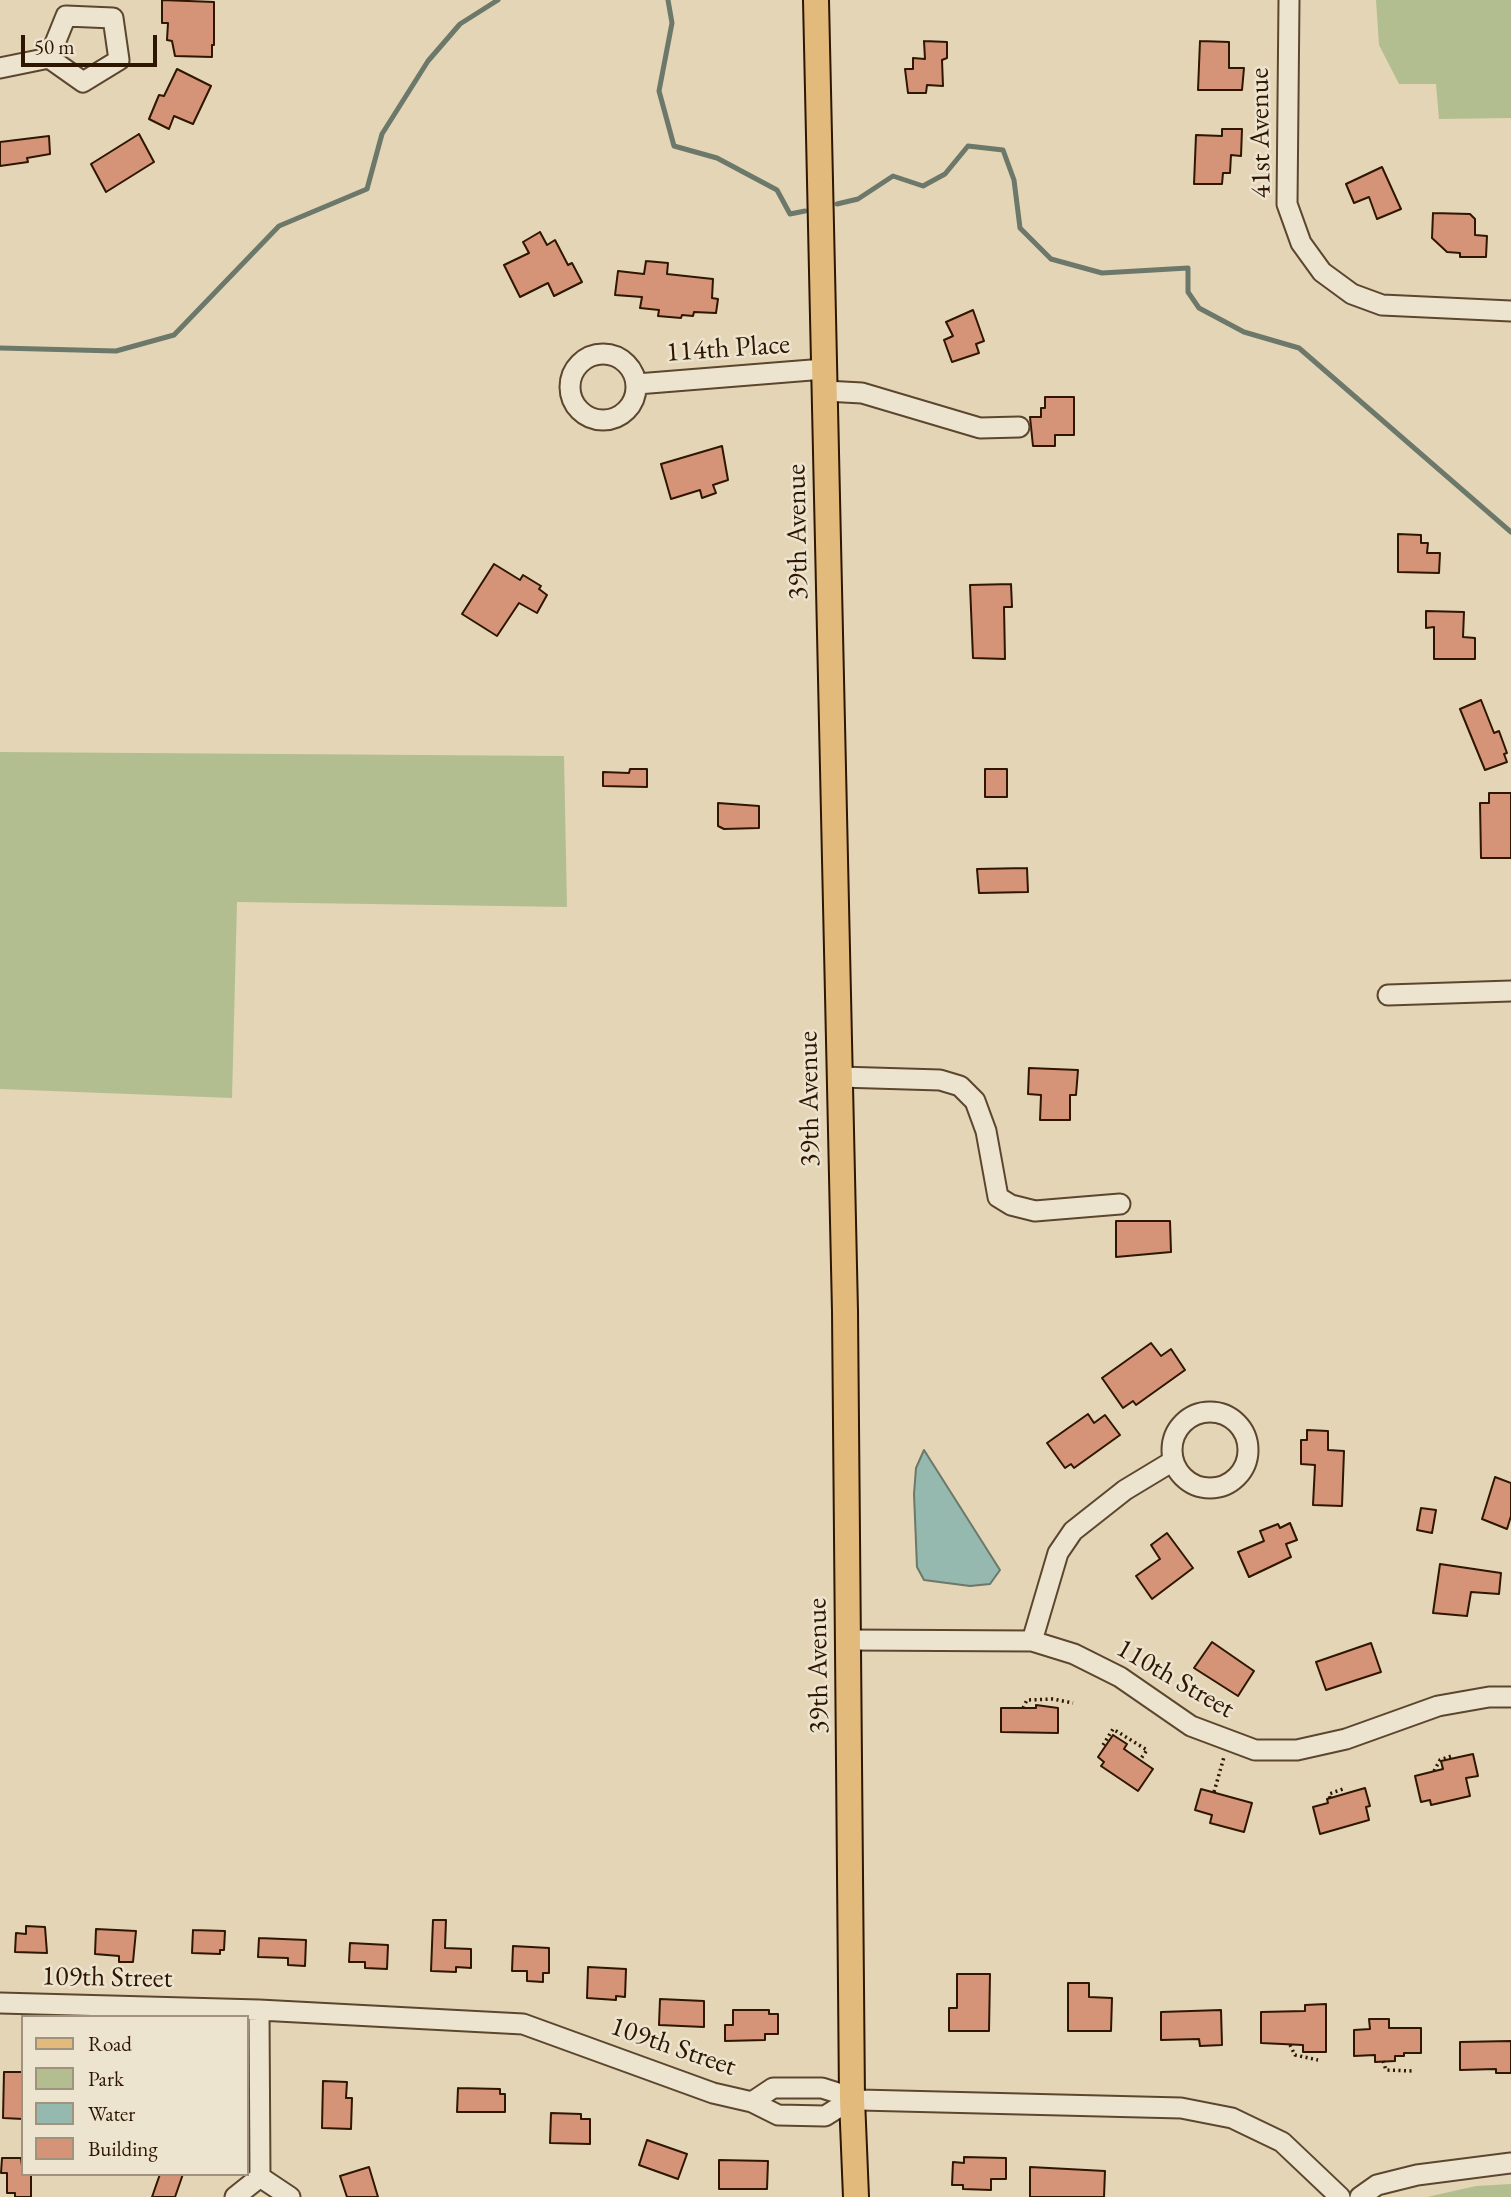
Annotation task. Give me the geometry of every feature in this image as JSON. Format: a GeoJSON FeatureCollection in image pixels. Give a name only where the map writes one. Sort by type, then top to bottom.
{"type":"FeatureCollection","features":[{"type":"Feature","properties":{"kind":"main road","name":"39th Avenue"},"geometry":{"type":"LineString","coordinates":[[816,0],[840,1077],[849,1640],[852,2099],[856,2197]]}},
{"type":"Feature","properties":{"kind":"street","name":"41st Avenue"},"geometry":{"type":"LineString","coordinates":[[1289,0],[1287,204],[1301,243],[1322,272],[1352,294],[1382,305],[1511,311]]}},
{"type":"Feature","properties":{"kind":"street"},"geometry":{"type":"LineString","coordinates":[[0,68],[49,58]]}},
{"type":"Feature","properties":{"kind":"street","name":"114th Place"},"geometry":{"type":"LineString","coordinates":[[637,384],[825,380],[980,428],[1018,427]]}},
{"type":"Feature","properties":{"kind":"street"},"geometry":{"type":"LineString","coordinates":[[1388,995],[1511,992]]}},
{"type":"Feature","properties":{"kind":"street"},"geometry":{"type":"LineString","coordinates":[[840,1077],[940,1080],[960,1086],[975,1101],[986,1131],[998,1197],[1011,1205],[1035,1211],[1120,1204]]}},
{"type":"Feature","properties":{"kind":"street"},"geometry":{"type":"LineString","coordinates":[[1032,1641],[1058,1553],[1073,1531],[1125,1490],[1173,1461]]}},
{"type":"Feature","properties":{"kind":"street","name":"110th Street"},"geometry":{"type":"LineString","coordinates":[[849,1640],[1032,1641],[1074,1654],[1112,1674],[1191,1726],[1255,1750],[1297,1750],[1346,1739],[1438,1706],[1489,1696],[1511,1697]]}},
{"type":"Feature","properties":{"kind":"street","name":"109th Street"},"geometry":{"type":"LineString","coordinates":[[0,2003],[259,2010],[523,2024],[713,2093],[752,2102],[773,2088],[822,2088],[852,2099],[1181,2108],[1223,2116],[1282,2142],[1340,2197]]}},
{"type":"Feature","properties":{"kind":"street"},"geometry":{"type":"LineString","coordinates":[[259,2010],[260,2177]]}},
{"type":"Feature","properties":{"kind":"street"},"geometry":{"type":"LineString","coordinates":[[752,2102],[778,2115],[825,2116],[852,2099]]}},
{"type":"Feature","properties":{"kind":"street"},"geometry":{"type":"LineString","coordinates":[[1360,2197],[1377,2185],[1417,2175],[1511,2162]]}},
{"type":"Feature","properties":{"kind":"street"},"geometry":{"type":"LineString","coordinates":[[235,2197],[260,2177]]}},
{"type":"Feature","properties":{"kind":"street"},"geometry":{"type":"LineString","coordinates":[[260,2177],[290,2197]]}},
{"type":"Feature","properties":{"kind":"path"},"geometry":{"type":"LineString","coordinates":[[1023,1708],[1027,1700],[1053,1699],[1073,1703]]}},
{"type":"Feature","properties":{"kind":"path"},"geometry":{"type":"LineString","coordinates":[[1103,1745],[1113,1729],[1147,1750],[1140,1760]]}},
{"type":"Feature","properties":{"kind":"path"},"geometry":{"type":"LineString","coordinates":[[1214,1792],[1228,1742]]}},
{"type":"Feature","properties":{"kind":"path"},"geometry":{"type":"LineString","coordinates":[[1434,1772],[1440,1760],[1454,1755]]}},
{"type":"Feature","properties":{"kind":"path"},"geometry":{"type":"LineString","coordinates":[[1330,1798],[1329,1794],[1343,1789]]}},
{"type":"Feature","properties":{"kind":"path"},"geometry":{"type":"LineString","coordinates":[[1290,2045],[1295,2055],[1318,2060]]}},
{"type":"Feature","properties":{"kind":"path"},"geometry":{"type":"LineString","coordinates":[[1383,2061],[1386,2070],[1413,2071]]}},
{"type":"Feature","properties":{"kind":"green space"},"geometry":{"type":"Polygon","coordinates":[[[1376,0],[1511,0],[1511,118],[1439,119],[1436,84],[1399,84],[1379,45],[1376,0]]]}},
{"type":"Feature","properties":{"kind":"green space"},"geometry":{"type":"Polygon","coordinates":[[[0,752],[564,756],[567,907],[237,902],[232,1098],[0,1089],[0,752]]]}},
{"type":"Feature","properties":{"kind":"green space"},"geometry":{"type":"Polygon","coordinates":[[[1511,2184],[1511,2197],[1427,2197],[1476,2186],[1511,2184]]]}},
{"type":"Feature","properties":{"kind":"water"},"geometry":{"type":"Polygon","coordinates":[[[924,1450],[1000,1570],[990,1584],[970,1586],[924,1580],[917,1567],[914,1494],[916,1468],[924,1450]]]}},
{"type":"Feature","properties":{"kind":"building"},"geometry":{"type":"Polygon","coordinates":[[[162,0],[214,2],[212,57],[175,56],[172,41],[167,40],[168,23],[162,23],[162,0]]]}},
{"type":"Feature","properties":{"kind":"building"},"geometry":{"type":"Polygon","coordinates":[[[924,41],[947,42],[947,58],[942,60],[943,86],[927,85],[926,93],[908,93],[905,69],[913,69],[913,58],[925,59],[924,41]]]}},
{"type":"Feature","properties":{"kind":"building"},"geometry":{"type":"Polygon","coordinates":[[[1200,41],[1229,42],[1229,68],[1244,68],[1242,90],[1198,90],[1200,41]]]}},
{"type":"Feature","properties":{"kind":"building"},"geometry":{"type":"Polygon","coordinates":[[[177,69],[211,86],[193,124],[174,116],[169,129],[149,119],[159,95],[164,96],[177,69]]]}},
{"type":"Feature","properties":{"kind":"building"},"geometry":{"type":"Polygon","coordinates":[[[1222,129],[1242,129],[1241,156],[1231,155],[1230,173],[1223,173],[1222,184],[1194,184],[1196,135],[1222,136],[1222,129]]]}},
{"type":"Feature","properties":{"kind":"building"},"geometry":{"type":"Polygon","coordinates":[[[139,134],[154,162],[106,192],[91,164],[139,134]]]}},
{"type":"Feature","properties":{"kind":"building"},"geometry":{"type":"Polygon","coordinates":[[[49,136],[50,154],[27,158],[28,162],[0,166],[0,142],[49,136]]]}},
{"type":"Feature","properties":{"kind":"building"},"geometry":{"type":"Polygon","coordinates":[[[1382,167],[1401,209],[1377,219],[1369,197],[1354,203],[1346,184],[1382,167]]]}},
{"type":"Feature","properties":{"kind":"building"},"geometry":{"type":"Polygon","coordinates":[[[1433,213],[1470,214],[1475,219],[1475,235],[1487,236],[1486,257],[1460,257],[1460,253],[1447,252],[1432,238],[1433,213]]]}},
{"type":"Feature","properties":{"kind":"building"},"geometry":{"type":"Polygon","coordinates":[[[540,232],[547,245],[555,240],[568,265],[572,263],[582,282],[554,296],[548,283],[520,297],[504,265],[529,253],[523,242],[540,232]]]}},
{"type":"Feature","properties":{"kind":"building"},"geometry":{"type":"Polygon","coordinates":[[[646,261],[668,263],[667,274],[713,279],[712,298],[718,299],[716,313],[694,312],[693,316],[682,315],[681,318],[658,316],[659,310],[640,308],[642,297],[615,295],[618,271],[644,274],[646,261]]]}},
{"type":"Feature","properties":{"kind":"building"},"geometry":{"type":"Polygon","coordinates":[[[973,310],[984,341],[976,344],[979,353],[952,362],[944,340],[953,336],[946,322],[973,310]]]}},
{"type":"Feature","properties":{"kind":"building"},"geometry":{"type":"Polygon","coordinates":[[[1045,397],[1074,397],[1074,435],[1055,435],[1055,446],[1033,446],[1030,417],[1041,417],[1041,408],[1045,408],[1045,397]]]}},
{"type":"Feature","properties":{"kind":"building"},"geometry":{"type":"Polygon","coordinates":[[[722,446],[728,480],[713,485],[716,493],[702,498],[700,490],[671,499],[661,464],[722,446]]]}},
{"type":"Feature","properties":{"kind":"building"},"geometry":{"type":"Polygon","coordinates":[[[1398,534],[1421,535],[1421,543],[1428,543],[1427,553],[1440,553],[1439,573],[1398,572],[1398,534]]]}},
{"type":"Feature","properties":{"kind":"building"},"geometry":{"type":"Polygon","coordinates":[[[494,564],[520,580],[523,575],[541,586],[539,589],[547,595],[537,613],[519,603],[497,636],[462,614],[494,564]]]}},
{"type":"Feature","properties":{"kind":"building"},"geometry":{"type":"Polygon","coordinates":[[[1011,584],[1012,607],[1004,607],[1005,659],[973,658],[970,585],[1011,584]]]}},
{"type":"Feature","properties":{"kind":"building"},"geometry":{"type":"Polygon","coordinates":[[[1426,611],[1464,612],[1463,637],[1475,638],[1475,659],[1434,659],[1434,627],[1426,628],[1426,611]]]}},
{"type":"Feature","properties":{"kind":"building"},"geometry":{"type":"Polygon","coordinates":[[[1481,700],[1494,733],[1499,731],[1507,753],[1504,754],[1507,762],[1485,770],[1460,709],[1481,700]]]}},
{"type":"Feature","properties":{"kind":"building"},"geometry":{"type":"Polygon","coordinates":[[[630,769],[647,769],[647,787],[603,786],[603,772],[629,773],[630,769]]]}},
{"type":"Feature","properties":{"kind":"building"},"geometry":{"type":"Polygon","coordinates":[[[985,769],[1007,769],[1007,797],[985,797],[985,769]]]}},
{"type":"Feature","properties":{"kind":"building"},"geometry":{"type":"Polygon","coordinates":[[[1489,793],[1511,793],[1511,858],[1481,858],[1480,803],[1489,803],[1489,793]]]}},
{"type":"Feature","properties":{"kind":"building"},"geometry":{"type":"Polygon","coordinates":[[[718,803],[759,806],[759,828],[724,829],[718,826],[718,803]]]}},
{"type":"Feature","properties":{"kind":"building"},"geometry":{"type":"Polygon","coordinates":[[[1027,868],[1028,892],[979,893],[977,869],[1027,868]]]}},
{"type":"Feature","properties":{"kind":"building"},"geometry":{"type":"Polygon","coordinates":[[[1029,1068],[1078,1070],[1076,1095],[1070,1095],[1070,1120],[1040,1120],[1041,1095],[1028,1094],[1029,1068]]]}},
{"type":"Feature","properties":{"kind":"building"},"geometry":{"type":"Polygon","coordinates":[[[1116,1221],[1170,1221],[1171,1252],[1116,1257],[1116,1221]]]}},
{"type":"Feature","properties":{"kind":"building"},"geometry":{"type":"Polygon","coordinates":[[[1151,1343],[1161,1356],[1171,1349],[1185,1370],[1136,1405],[1133,1401],[1123,1408],[1102,1378],[1151,1343]]]}},
{"type":"Feature","properties":{"kind":"building"},"geometry":{"type":"Polygon","coordinates":[[[1088,1414],[1094,1423],[1105,1415],[1120,1435],[1074,1468],[1071,1464],[1065,1468],[1047,1443],[1088,1414]]]}},
{"type":"Feature","properties":{"kind":"building"},"geometry":{"type":"Polygon","coordinates":[[[1307,1430],[1328,1431],[1328,1450],[1344,1451],[1342,1506],[1313,1505],[1315,1465],[1301,1464],[1301,1440],[1307,1440],[1307,1430]]]}},
{"type":"Feature","properties":{"kind":"building"},"geometry":{"type":"Polygon","coordinates":[[[1495,1477],[1511,1483],[1511,1516],[1507,1529],[1482,1519],[1495,1477]]]}},
{"type":"Feature","properties":{"kind":"building"},"geometry":{"type":"Polygon","coordinates":[[[1421,1508],[1436,1510],[1432,1533],[1417,1530],[1421,1508]]]}},
{"type":"Feature","properties":{"kind":"building"},"geometry":{"type":"Polygon","coordinates":[[[1290,1523],[1297,1540],[1286,1544],[1291,1557],[1249,1577],[1238,1552],[1264,1541],[1260,1531],[1278,1524],[1280,1528],[1290,1523]]]}},
{"type":"Feature","properties":{"kind":"building"},"geometry":{"type":"Polygon","coordinates":[[[1167,1533],[1193,1568],[1152,1599],[1136,1576],[1160,1559],[1151,1545],[1167,1533]]]}},
{"type":"Feature","properties":{"kind":"building"},"geometry":{"type":"Polygon","coordinates":[[[1440,1564],[1501,1573],[1499,1594],[1471,1592],[1467,1616],[1433,1613],[1440,1564]]]}},
{"type":"Feature","properties":{"kind":"building"},"geometry":{"type":"Polygon","coordinates":[[[1212,1642],[1254,1671],[1238,1696],[1194,1668],[1212,1642]]]}},
{"type":"Feature","properties":{"kind":"building"},"geometry":{"type":"Polygon","coordinates":[[[1371,1643],[1381,1672],[1326,1690],[1316,1662],[1371,1643]]]}},
{"type":"Feature","properties":{"kind":"building"},"geometry":{"type":"Polygon","coordinates":[[[1036,1705],[1058,1708],[1058,1733],[1001,1732],[1001,1708],[1036,1708],[1036,1705]]]}},
{"type":"Feature","properties":{"kind":"building"},"geometry":{"type":"Polygon","coordinates":[[[1113,1735],[1127,1744],[1124,1749],[1153,1769],[1138,1791],[1101,1766],[1104,1762],[1098,1757],[1113,1735]]]}},
{"type":"Feature","properties":{"kind":"building"},"geometry":{"type":"Polygon","coordinates":[[[1473,1754],[1478,1776],[1466,1778],[1470,1796],[1431,1805],[1430,1800],[1421,1802],[1415,1776],[1443,1769],[1441,1761],[1473,1754]]]}},
{"type":"Feature","properties":{"kind":"building"},"geometry":{"type":"Polygon","coordinates":[[[1365,1788],[1370,1806],[1366,1807],[1369,1820],[1320,1834],[1313,1807],[1328,1803],[1327,1799],[1365,1788]]]}},
{"type":"Feature","properties":{"kind":"building"},"geometry":{"type":"Polygon","coordinates":[[[1201,1789],[1252,1803],[1244,1832],[1210,1823],[1212,1815],[1195,1810],[1201,1789]]]}},
{"type":"Feature","properties":{"kind":"building"},"geometry":{"type":"Polygon","coordinates":[[[433,1920],[446,1920],[445,1948],[471,1949],[471,1968],[456,1967],[456,1972],[431,1971],[433,1920]]]}},
{"type":"Feature","properties":{"kind":"building"},"geometry":{"type":"Polygon","coordinates":[[[26,1926],[45,1927],[47,1953],[15,1952],[16,1933],[26,1934],[26,1926]]]}},
{"type":"Feature","properties":{"kind":"building"},"geometry":{"type":"Polygon","coordinates":[[[96,1929],[136,1931],[133,1962],[119,1962],[119,1956],[95,1954],[96,1929]]]}},
{"type":"Feature","properties":{"kind":"building"},"geometry":{"type":"Polygon","coordinates":[[[193,1930],[225,1931],[224,1950],[220,1950],[220,1954],[192,1953],[193,1930]]]}},
{"type":"Feature","properties":{"kind":"building"},"geometry":{"type":"Polygon","coordinates":[[[259,1938],[306,1940],[305,1966],[288,1965],[288,1958],[258,1957],[259,1938]]]}},
{"type":"Feature","properties":{"kind":"building"},"geometry":{"type":"Polygon","coordinates":[[[350,1943],[388,1945],[387,1969],[365,1968],[365,1962],[349,1962],[350,1943]]]}},
{"type":"Feature","properties":{"kind":"building"},"geometry":{"type":"Polygon","coordinates":[[[513,1946],[549,1948],[549,1973],[543,1973],[543,1982],[527,1981],[527,1971],[512,1971],[513,1946]]]}},
{"type":"Feature","properties":{"kind":"building"},"geometry":{"type":"Polygon","coordinates":[[[588,1967],[626,1969],[625,1997],[616,1996],[616,2000],[587,1998],[588,1967]]]}},
{"type":"Feature","properties":{"kind":"building"},"geometry":{"type":"Polygon","coordinates":[[[957,1974],[990,1974],[989,2031],[949,2031],[949,2008],[957,2008],[957,1974]]]}},
{"type":"Feature","properties":{"kind":"building"},"geometry":{"type":"Polygon","coordinates":[[[1068,1983],[1089,1983],[1089,1997],[1112,1998],[1111,2031],[1068,2031],[1068,1983]]]}},
{"type":"Feature","properties":{"kind":"building"},"geometry":{"type":"Polygon","coordinates":[[[660,1999],[704,2001],[704,2027],[659,2025],[660,1999]]]}},
{"type":"Feature","properties":{"kind":"building"},"geometry":{"type":"Polygon","coordinates":[[[1326,2004],[1326,2052],[1303,2052],[1303,2045],[1261,2043],[1261,2012],[1305,2011],[1305,2005],[1326,2004]]]}},
{"type":"Feature","properties":{"kind":"building"},"geometry":{"type":"Polygon","coordinates":[[[733,2010],[769,2010],[769,2014],[778,2014],[778,2034],[765,2034],[765,2040],[725,2041],[725,2025],[733,2025],[733,2010]]]}},
{"type":"Feature","properties":{"kind":"building"},"geometry":{"type":"Polygon","coordinates":[[[1221,2010],[1222,2045],[1200,2046],[1199,2039],[1161,2040],[1161,2012],[1221,2010]]]}},
{"type":"Feature","properties":{"kind":"building"},"geometry":{"type":"Polygon","coordinates":[[[1369,2019],[1389,2019],[1389,2028],[1421,2028],[1421,2053],[1404,2053],[1404,2056],[1395,2056],[1395,2061],[1375,2062],[1375,2055],[1354,2056],[1354,2030],[1370,2029],[1369,2019]]]}},
{"type":"Feature","properties":{"kind":"building"},"geometry":{"type":"Polygon","coordinates":[[[1511,2041],[1511,2073],[1496,2073],[1496,2069],[1460,2070],[1460,2042],[1511,2041]]]}},
{"type":"Feature","properties":{"kind":"building"},"geometry":{"type":"Polygon","coordinates":[[[4,2072],[21,2072],[21,2119],[3,2118],[4,2072]]]}},
{"type":"Feature","properties":{"kind":"building"},"geometry":{"type":"Polygon","coordinates":[[[323,2081],[347,2082],[346,2098],[352,2098],[351,2129],[322,2128],[323,2081]]]}},
{"type":"Feature","properties":{"kind":"building"},"geometry":{"type":"Polygon","coordinates":[[[458,2088],[500,2089],[500,2094],[505,2094],[505,2112],[457,2112],[458,2088]]]}},
{"type":"Feature","properties":{"kind":"building"},"geometry":{"type":"Polygon","coordinates":[[[551,2113],[581,2114],[581,2119],[590,2119],[590,2144],[550,2143],[551,2113]]]}},
{"type":"Feature","properties":{"kind":"building"},"geometry":{"type":"Polygon","coordinates":[[[647,2140],[687,2154],[678,2179],[639,2165],[647,2140]]]}},
{"type":"Feature","properties":{"kind":"building"},"geometry":{"type":"Polygon","coordinates":[[[964,2157],[1006,2158],[1006,2179],[991,2179],[991,2190],[963,2189],[963,2185],[952,2185],[953,2162],[964,2163],[964,2157]]]}},
{"type":"Feature","properties":{"kind":"building"},"geometry":{"type":"Polygon","coordinates":[[[2,2158],[21,2158],[21,2176],[31,2176],[31,2197],[15,2197],[15,2193],[7,2193],[7,2173],[1,2173],[2,2158]]]}},
{"type":"Feature","properties":{"kind":"building"},"geometry":{"type":"Polygon","coordinates":[[[719,2160],[768,2161],[767,2189],[719,2189],[719,2160]]]}},
{"type":"Feature","properties":{"kind":"building"},"geometry":{"type":"Polygon","coordinates":[[[369,2167],[378,2197],[347,2197],[340,2176],[369,2167]]]}},
{"type":"Feature","properties":{"kind":"building"},"geometry":{"type":"Polygon","coordinates":[[[1030,2167],[1105,2171],[1104,2197],[1030,2197],[1030,2167]]]}},
{"type":"Feature","properties":{"kind":"building"},"geometry":{"type":"Polygon","coordinates":[[[159,2176],[182,2176],[175,2197],[152,2197],[159,2176]]]}},
{"type":"Feature","properties":{"kind":"waterway"},"geometry":{"type":"LineString","coordinates":[[0,348],[116,351],[174,335],[279,226],[367,189],[382,134],[428,61],[460,24],[498,0]]}},
{"type":"Feature","properties":{"kind":"waterway"},"geometry":{"type":"LineString","coordinates":[[668,0],[672,23],[659,91],[674,146],[717,158],[777,190],[790,214],[805,211]]}},
{"type":"Feature","properties":{"kind":"waterway"},"geometry":{"type":"LineString","coordinates":[[837,204],[858,199],[893,176],[923,186],[945,174],[968,146],[1003,150],[1014,180],[1020,228],[1051,259],[1102,273],[1188,268],[1188,292],[1199,308],[1244,332],[1299,348],[1511,532]]}}]}
